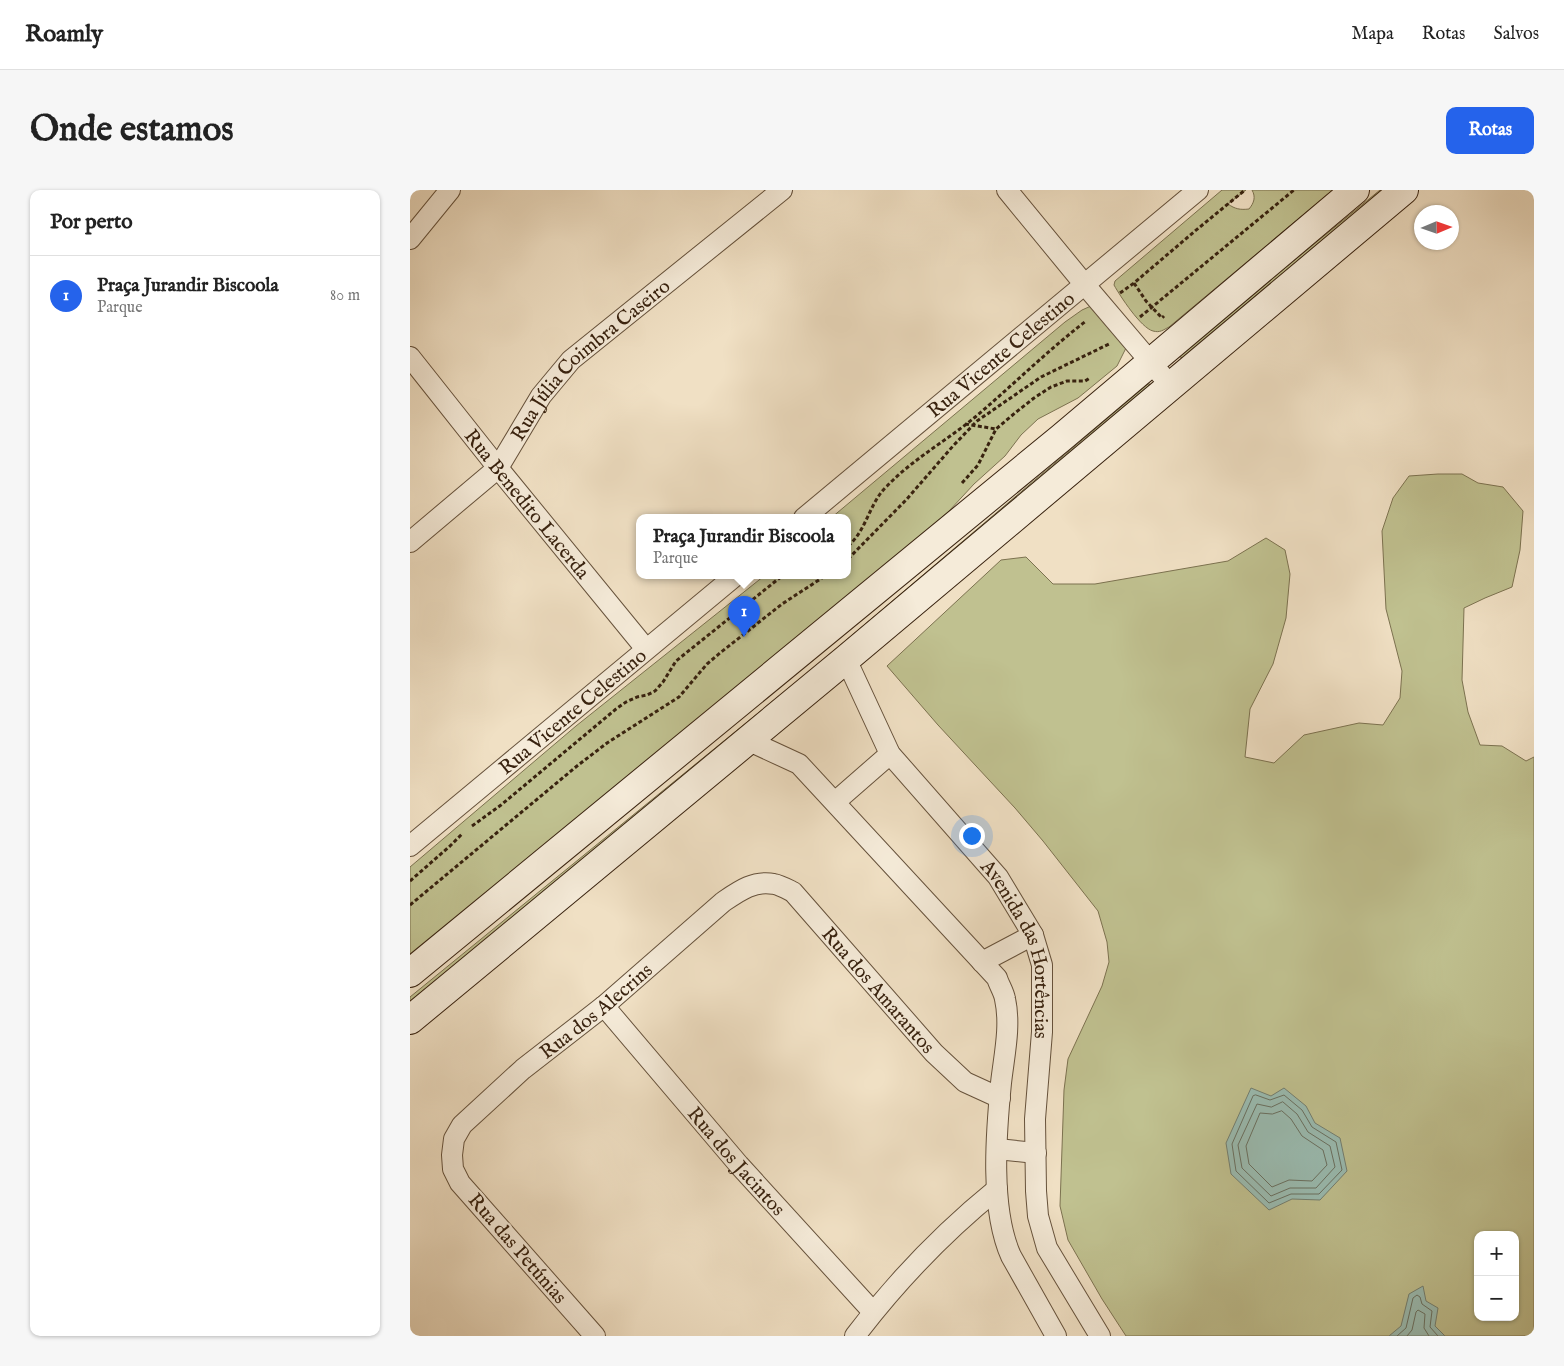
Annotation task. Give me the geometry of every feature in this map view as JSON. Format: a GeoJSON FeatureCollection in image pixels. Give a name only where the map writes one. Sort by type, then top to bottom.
{"type":"FeatureCollection","features":[{"type":"Feature","properties":{"kind":"main road"},"geometry":{"type":"LineString","coordinates":[[410,973],[1151,362],[1355,190]]}},
{"type":"Feature","properties":{"kind":"main road"},"geometry":{"type":"LineString","coordinates":[[410,1020],[846,659],[1404,190]]}},
{"type":"Feature","properties":{"kind":"street"},"geometry":{"type":"LineString","coordinates":[[410,239],[450,190]]}},
{"type":"Feature","properties":{"kind":"street","name":"Rua Júlia Coimbra Caseiro"},"geometry":{"type":"LineString","coordinates":[[410,542],[498,468],[541,396],[571,360],[782,190]]}},
{"type":"Feature","properties":{"kind":"street"},"geometry":{"type":"LineString","coordinates":[[1007,190],[1170,385]]}},
{"type":"Feature","properties":{"kind":"street","name":"Rua Vicente Celestino"},"geometry":{"type":"LineString","coordinates":[[809,514],[1198,190]]}},
{"type":"Feature","properties":{"kind":"street","name":"Rua Benedito Lacerda"},"geometry":{"type":"LineString","coordinates":[[410,356],[646,650]]}},
{"type":"Feature","properties":{"kind":"street","name":"Rua Vicente Celestino"},"geometry":{"type":"LineString","coordinates":[[410,846],[731,579]]}},
{"type":"Feature","properties":{"kind":"street","name":"Avenida das Hortências"},"geometry":{"type":"LineString","coordinates":[[846,659],[890,754],[998,877],[1033,935],[1042,965],[1042,1032],[1035,1119],[1038,1216],[1047,1248],[1100,1336]]}},
{"type":"Feature","properties":{"kind":"street","name":"Avenida das Hortências"},"geometry":{"type":"LineString","coordinates":[[747,740],[799,764],[996,978],[1005,998],[1007,1031],[1000,1098],[997,1189],[1008,1247],[1056,1336]]}},
{"type":"Feature","properties":{"kind":"street"},"geometry":{"type":"LineString","coordinates":[[835,802],[890,754]]}},
{"type":"Feature","properties":{"kind":"street","name":"Rua dos Alecrins"},"geometry":{"type":"LineString","coordinates":[[452,1155],[454,1139],[462,1125],[523,1070],[604,1006],[723,902],[745,887],[761,884]]}},
{"type":"Feature","properties":{"kind":"street","name":"Rua dos Amarantos"},"geometry":{"type":"LineString","coordinates":[[761,884],[775,884],[793,892],[934,1053],[965,1082],[1000,1098]]}},
{"type":"Feature","properties":{"kind":"street"},"geometry":{"type":"LineString","coordinates":[[982,962],[1033,935]]}},
{"type":"Feature","properties":{"kind":"street","name":"Rua dos Jacintos"},"geometry":{"type":"LineString","coordinates":[[604,1006],[738,1165],[873,1312]]}},
{"type":"Feature","properties":{"kind":"street"},"geometry":{"type":"LineString","coordinates":[[997,1148],[1036,1154]]}},
{"type":"Feature","properties":{"kind":"street","name":"Rua das Petúnias"},"geometry":{"type":"LineString","coordinates":[[452,1155],[453,1169],[460,1183],[595,1336]]}},
{"type":"Feature","properties":{"kind":"street"},"geometry":{"type":"LineString","coordinates":[[855,1336],[873,1312],[932,1248],[960,1220],[997,1189]]}},
{"type":"Feature","properties":{"kind":"path"},"geometry":{"type":"LineString","coordinates":[[1119,294],[1245,190]]}},
{"type":"Feature","properties":{"kind":"path"},"geometry":{"type":"LineString","coordinates":[[1138,319],[1294,190]]}},
{"type":"Feature","properties":{"kind":"path"},"geometry":{"type":"LineString","coordinates":[[1134,283],[1152,308],[1162,318],[1170,312]]}},
{"type":"Feature","properties":{"kind":"path"},"geometry":{"type":"LineString","coordinates":[[851,542],[862,529],[885,487],[923,455],[965,424],[1068,334],[1089,319]]}},
{"type":"Feature","properties":{"kind":"path"},"geometry":{"type":"LineString","coordinates":[[851,556],[906,500],[977,421],[1041,377],[1104,347],[1114,339]]}},
{"type":"Feature","properties":{"kind":"path"},"geometry":{"type":"LineString","coordinates":[[965,424],[996,429]]}},
{"type":"Feature","properties":{"kind":"path"},"geometry":{"type":"LineString","coordinates":[[410,881],[466,830],[501,805],[616,709],[626,702],[655,692],[676,660],[778,579]]}},
{"type":"Feature","properties":{"kind":"path"},"geometry":{"type":"LineString","coordinates":[[410,905],[577,766],[607,743],[679,697],[707,664],[720,653],[782,604],[820,579]]}},
{"type":"Feature","properties":{"kind":"green space"},"geometry":{"type":"Polygon","coordinates":[[[1222,190],[1246,190],[1228,204],[1235,208],[1249,209],[1254,200],[1252,190],[1333,190],[1169,327],[1158,332],[1148,329],[1126,304],[1114,285],[1115,281],[1222,190]]]}},
{"type":"Feature","properties":{"kind":"green space"},"geometry":{"type":"Polygon","coordinates":[[[1380,190],[1387,190],[1184,358],[1180,357],[1180,354],[1380,190]]]}},
{"type":"Feature","properties":{"kind":"green space"},"geometry":{"type":"Polygon","coordinates":[[[1091,306],[1126,348],[1117,366],[1078,398],[1038,419],[1021,435],[1005,456],[910,546],[410,959],[410,867],[576,726],[760,579],[851,579],[851,514],[836,514],[1065,322],[1091,306]]]}},
{"type":"Feature","properties":{"kind":"green space"},"geometry":{"type":"Polygon","coordinates":[[[1150,384],[1146,390],[688,774],[410,1001],[410,997],[817,665],[1150,384]]]}},
{"type":"Feature","properties":{"kind":"green space"},"geometry":{"type":"Polygon","coordinates":[[[1462,474],[1478,483],[1503,487],[1523,511],[1520,550],[1512,587],[1464,608],[1462,680],[1468,712],[1480,745],[1502,746],[1526,761],[1534,757],[1534,1336],[1126,1336],[1068,1240],[1060,1206],[1064,1090],[1068,1059],[1102,986],[1109,962],[1107,942],[1098,911],[1015,808],[938,725],[887,666],[1001,560],[1026,557],[1053,584],[1095,584],[1228,561],[1266,538],[1285,550],[1290,574],[1286,618],[1273,664],[1250,709],[1245,757],[1274,763],[1304,735],[1359,723],[1383,725],[1400,698],[1402,671],[1386,609],[1382,531],[1393,498],[1409,476],[1462,474]]]}},
{"type":"Feature","properties":{"kind":"water"},"geometry":{"type":"Polygon","coordinates":[[[1251,1088],[1271,1096],[1284,1088],[1306,1106],[1315,1123],[1340,1138],[1347,1171],[1320,1200],[1292,1199],[1269,1210],[1231,1174],[1226,1143],[1251,1088]]]}},
{"type":"Feature","properties":{"kind":"water"},"geometry":{"type":"Polygon","coordinates":[[[1423,1286],[1426,1301],[1438,1308],[1435,1326],[1445,1336],[1389,1336],[1401,1326],[1409,1294],[1423,1286]]]}},
{"type":"Feature","properties":{"kind":"place","name":"Praça Jurandir Biscoola"},"geometry":{"type":"Point","coordinates":[744,637]}}]}
